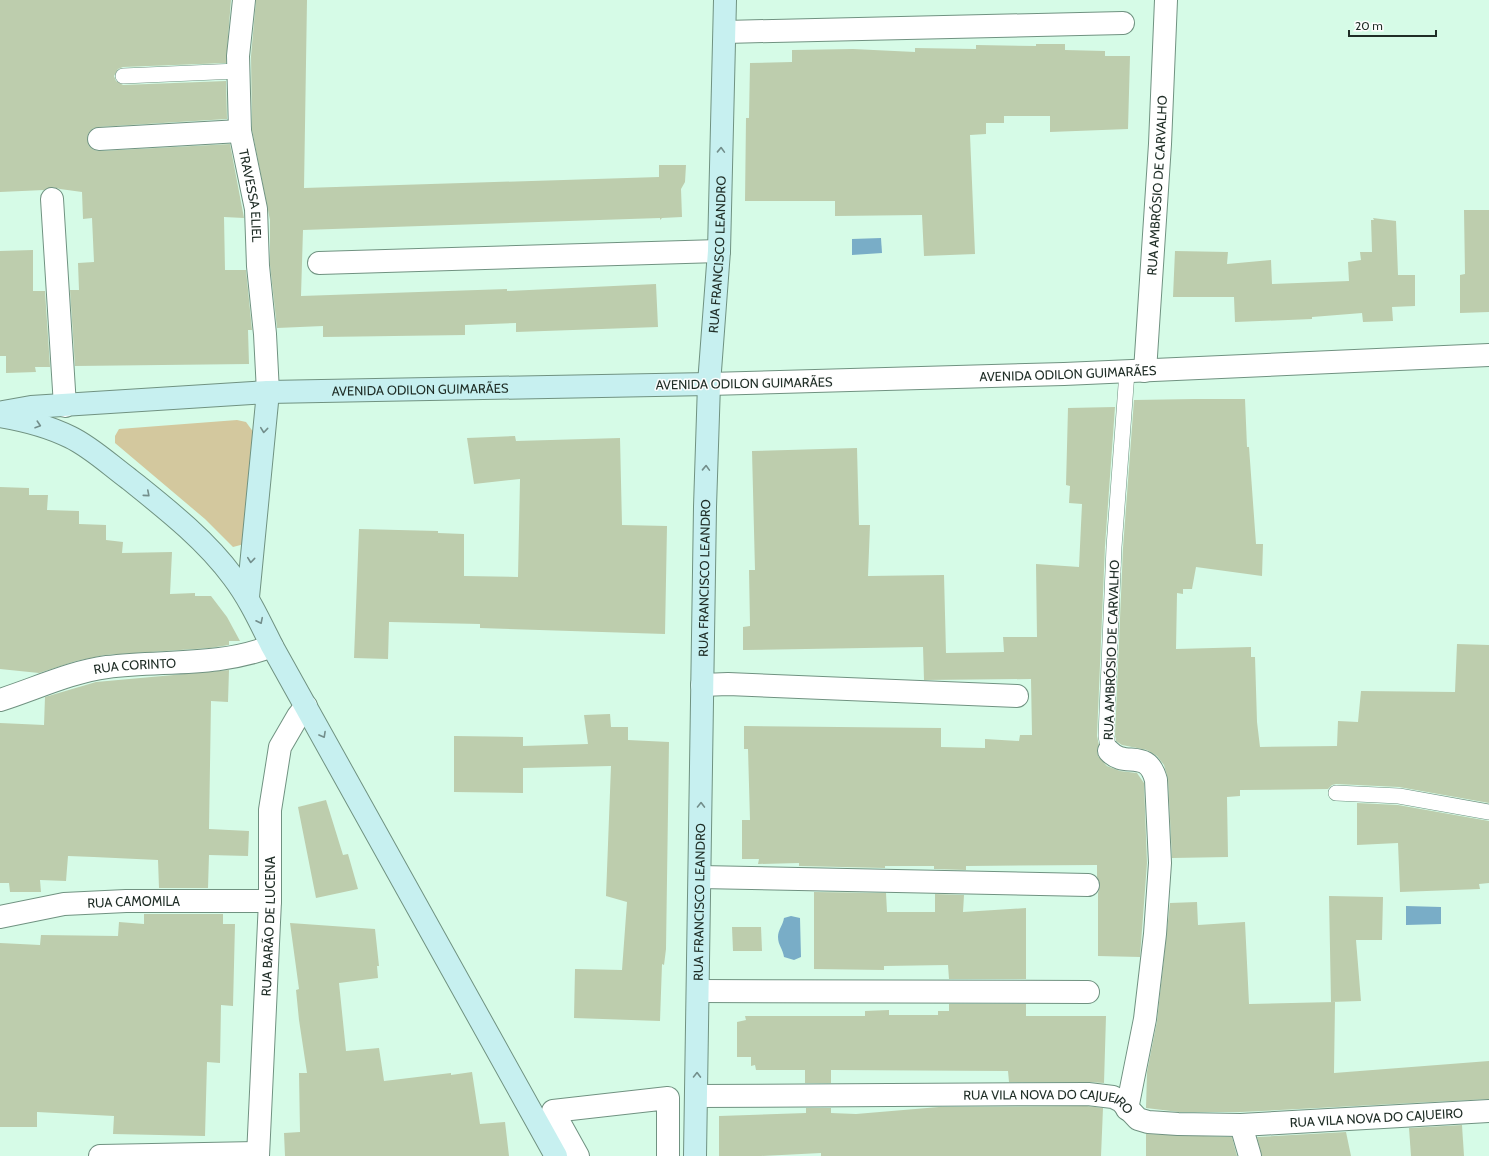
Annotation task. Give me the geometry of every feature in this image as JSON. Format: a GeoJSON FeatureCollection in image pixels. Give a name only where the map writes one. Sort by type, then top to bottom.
{"type":"FeatureCollection","features":[{"type":"Feature","properties":{"kind":"main road","name":"RUA FRANCISCO LEANDRO"},"geometry":{"type":"LineString","coordinates":[[696,1156],[702,685],[709,384],[719,251],[726,0]]}},
{"type":"Feature","properties":{"kind":"main road","name":"AVENIDA ODILON GUIMARÃES"},"geometry":{"type":"LineString","coordinates":[[0,413],[31,407],[268,392],[709,384]]}},
{"type":"Feature","properties":{"kind":"main road"},"geometry":{"type":"LineString","coordinates":[[248,597],[268,392]]}},
{"type":"Feature","properties":{"kind":"main road"},"geometry":{"type":"LineString","coordinates":[[0,416],[22,420],[70,436],[93,451],[144,491],[204,543],[233,576],[248,597],[272,646],[556,1156]]}},
{"type":"Feature","properties":{"kind":"street","name":"TRAVESSA ELIEL"},"geometry":{"type":"LineString","coordinates":[[244,0],[238,56],[240,131],[256,208],[268,392]]}},
{"type":"Feature","properties":{"kind":"street","name":"RUA AMBRÓSIO DE CARVALHO"},"geometry":{"type":"LineString","coordinates":[[1136,371],[1160,144],[1166,0]]}},
{"type":"Feature","properties":{"kind":"street"},"geometry":{"type":"LineString","coordinates":[[725,32],[1123,23]]}},
{"type":"Feature","properties":{"kind":"street"},"geometry":{"type":"LineString","coordinates":[[99,139],[240,131]]}},
{"type":"Feature","properties":{"kind":"street"},"geometry":{"type":"LineString","coordinates":[[52,199],[65,406]]}},
{"type":"Feature","properties":{"kind":"street"},"geometry":{"type":"LineString","coordinates":[[319,262],[667,254],[719,251]]}},
{"type":"Feature","properties":{"kind":"street","name":"AVENIDA ODILON GUIMARÃES"},"geometry":{"type":"LineString","coordinates":[[709,384],[1136,371],[1489,355]]}},
{"type":"Feature","properties":{"kind":"street","name":"RUA CORINTO"},"geometry":{"type":"LineString","coordinates":[[0,700],[56,680],[106,667],[165,662],[217,661],[253,653],[272,646]]}},
{"type":"Feature","properties":{"kind":"street"},"geometry":{"type":"LineString","coordinates":[[702,685],[728,684],[1017,696]]}},
{"type":"Feature","properties":{"kind":"street","name":"RUA BARÃO DE LUCENA"},"geometry":{"type":"LineString","coordinates":[[258,1155],[270,901],[270,810],[280,747],[298,716],[306,706]]}},
{"type":"Feature","properties":{"kind":"street","name":"RUA AMBRÓSIO DE CARVALHO"},"geometry":{"type":"LineString","coordinates":[[1109,751],[1113,756],[1146,762],[1152,768],[1156,780],[1160,863],[1155,934],[1145,1019],[1127,1109]]}},
{"type":"Feature","properties":{"kind":"street"},"geometry":{"type":"LineString","coordinates":[[700,877],[1088,885]]}},
{"type":"Feature","properties":{"kind":"street","name":"RUA CAMOMILA"},"geometry":{"type":"LineString","coordinates":[[0,917],[64,904],[126,901],[270,901]]}},
{"type":"Feature","properties":{"kind":"street"},"geometry":{"type":"LineString","coordinates":[[698,990],[1088,992]]}},
{"type":"Feature","properties":{"kind":"street","name":"RUA VILA NOVA DO CAJUEIRO"},"geometry":{"type":"LineString","coordinates":[[696,1096],[1088,1094],[1113,1097],[1121,1102],[1138,1119],[1148,1122],[1241,1125],[1489,1111]]}},
{"type":"Feature","properties":{"kind":"street"},"geometry":{"type":"LineString","coordinates":[[578,1156],[553,1111],[668,1098],[668,1156]]}},
{"type":"Feature","properties":{"kind":"street"},"geometry":{"type":"LineString","coordinates":[[1241,1125],[1250,1156]]}},
{"type":"Feature","properties":{"kind":"street"},"geometry":{"type":"LineString","coordinates":[[100,1156],[258,1155]]}},
{"type":"Feature","properties":{"kind":"lane"},"geometry":{"type":"LineString","coordinates":[[123,76],[238,71]]}},
{"type":"Feature","properties":{"kind":"lane","name":"RUA AMBRÓSIO DE CARVALHO"},"geometry":{"type":"LineString","coordinates":[[1109,751],[1106,736],[1114,547],[1136,371]]}},
{"type":"Feature","properties":{"kind":"lane"},"geometry":{"type":"LineString","coordinates":[[1336,793],[1399,796],[1489,812]]}},
{"type":"Feature","properties":{"kind":"shaded area"},"geometry":{"type":"Polygon","coordinates":[[[237,420],[246,422],[254,433],[248,543],[233,547],[205,519],[115,443],[115,436],[119,429],[237,420]]]}},
{"type":"Feature","properties":{"kind":"water"},"geometry":{"type":"Polygon","coordinates":[[[881,238],[882,253],[852,255],[852,239],[881,238]]]}},
{"type":"Feature","properties":{"kind":"water"},"geometry":{"type":"Polygon","coordinates":[[[1406,906],[1441,907],[1441,924],[1406,925],[1406,906]]]}},
{"type":"Feature","properties":{"kind":"water"},"geometry":{"type":"Polygon","coordinates":[[[791,916],[800,918],[801,957],[794,960],[784,957],[778,937],[784,918],[791,916]]]}},
{"type":"Feature","properties":{"kind":"building"},"geometry":{"type":"Polygon","coordinates":[[[0,0],[231,0],[226,63],[123,67],[118,69],[114,76],[116,81],[123,85],[226,81],[227,119],[98,127],[92,129],[88,134],[87,139],[89,146],[94,150],[100,151],[230,144],[244,218],[224,217],[225,270],[246,270],[252,330],[248,330],[249,364],[75,366],[70,290],[79,290],[78,263],[94,262],[92,218],[83,219],[82,192],[52,187],[44,190],[0,192],[0,0]]]}},
{"type":"Feature","properties":{"kind":"building"},"geometry":{"type":"Polygon","coordinates":[[[256,0],[307,0],[304,188],[659,177],[659,165],[686,165],[685,182],[681,189],[682,217],[662,218],[660,220],[660,218],[303,230],[301,296],[507,289],[507,291],[656,284],[658,327],[516,332],[516,323],[465,325],[465,335],[323,337],[323,326],[277,328],[270,265],[270,220],[252,130],[251,56],[256,0]]]}},
{"type":"Feature","properties":{"kind":"building"},"geometry":{"type":"Polygon","coordinates":[[[1036,44],[1065,44],[1065,50],[1105,51],[1105,56],[1130,56],[1128,129],[1050,132],[1050,116],[1004,116],[1004,123],[986,123],[986,134],[970,135],[975,254],[924,256],[922,215],[835,216],[835,201],[745,201],[746,118],[749,118],[750,63],[792,62],[792,50],[853,49],[915,52],[915,48],[976,49],[976,45],[1036,46],[1036,44]]]}},
{"type":"Feature","properties":{"kind":"building"},"geometry":{"type":"Polygon","coordinates":[[[1464,210],[1489,210],[1489,312],[1460,313],[1460,275],[1465,274],[1464,210]]]}},
{"type":"Feature","properties":{"kind":"building"},"geometry":{"type":"Polygon","coordinates":[[[1373,218],[1396,221],[1398,275],[1415,275],[1415,306],[1392,307],[1393,321],[1363,322],[1362,313],[1312,317],[1312,319],[1235,322],[1234,297],[1173,297],[1175,251],[1228,252],[1227,264],[1271,260],[1272,284],[1349,281],[1348,262],[1361,260],[1360,252],[1372,252],[1371,220],[1374,220],[1373,218]]]}},
{"type":"Feature","properties":{"kind":"building"},"geometry":{"type":"Polygon","coordinates":[[[33,250],[33,291],[45,291],[50,367],[35,367],[36,372],[6,373],[6,356],[0,356],[0,251],[33,250]]]}},
{"type":"Feature","properties":{"kind":"building"},"geometry":{"type":"Polygon","coordinates":[[[1245,399],[1247,447],[1249,447],[1256,544],[1263,544],[1262,576],[1196,567],[1192,589],[1183,589],[1183,594],[1177,593],[1176,649],[1251,647],[1251,657],[1255,657],[1257,722],[1260,747],[1337,746],[1338,721],[1358,722],[1361,691],[1455,692],[1457,644],[1489,645],[1489,803],[1399,787],[1336,784],[1332,785],[1328,789],[1240,790],[1240,796],[1227,797],[1228,857],[1172,858],[1168,779],[1164,765],[1157,756],[1147,750],[1122,745],[1116,741],[1115,735],[1123,548],[1134,400],[1245,399]]]}},
{"type":"Feature","properties":{"kind":"building"},"geometry":{"type":"Polygon","coordinates":[[[1115,407],[1105,546],[1097,736],[1099,745],[1097,749],[1098,756],[1107,766],[1120,771],[1137,773],[1144,783],[1147,863],[1140,957],[1098,956],[1098,893],[1100,885],[1097,877],[1097,865],[966,866],[966,870],[934,869],[934,866],[885,866],[885,868],[799,866],[799,863],[758,864],[759,859],[742,859],[742,820],[750,820],[748,749],[744,749],[744,726],[941,728],[941,747],[985,748],[985,739],[1019,741],[1020,735],[1032,735],[1031,679],[924,680],[923,647],[743,650],[743,627],[750,626],[749,570],[755,570],[752,451],[857,448],[859,525],[870,525],[868,576],[944,575],[946,653],[1004,652],[1003,637],[1037,637],[1036,564],[1079,567],[1082,504],[1069,503],[1070,486],[1066,485],[1068,408],[1115,407]]]}},
{"type":"Feature","properties":{"kind":"building"},"geometry":{"type":"Polygon","coordinates":[[[515,436],[516,441],[620,438],[622,525],[667,526],[665,634],[480,628],[480,624],[389,622],[388,659],[354,658],[359,529],[438,531],[438,533],[464,534],[464,576],[518,577],[520,479],[474,484],[467,438],[515,436]]]}},
{"type":"Feature","properties":{"kind":"building"},"geometry":{"type":"Polygon","coordinates":[[[0,487],[29,488],[29,495],[48,495],[47,510],[79,511],[79,524],[106,525],[106,540],[123,542],[122,553],[172,552],[170,594],[195,593],[195,596],[211,596],[227,617],[240,641],[229,641],[229,645],[210,648],[105,655],[76,661],[39,673],[0,669],[0,487]]]}},
{"type":"Feature","properties":{"kind":"building"},"geometry":{"type":"Polygon","coordinates":[[[229,670],[228,702],[211,701],[209,829],[249,831],[248,856],[209,855],[208,888],[159,888],[158,860],[68,856],[66,881],[40,880],[41,892],[10,892],[9,883],[0,883],[0,723],[44,725],[45,697],[96,682],[229,670]]]}},
{"type":"Feature","properties":{"kind":"building"},"geometry":{"type":"Polygon","coordinates":[[[610,714],[611,727],[628,727],[628,740],[669,742],[666,949],[664,965],[662,964],[660,1021],[574,1018],[575,969],[622,970],[627,902],[606,896],[611,766],[523,768],[523,793],[454,792],[454,736],[523,737],[523,746],[588,744],[584,715],[610,714]]]}},
{"type":"Feature","properties":{"kind":"building"},"geometry":{"type":"Polygon","coordinates":[[[326,800],[343,855],[348,854],[358,889],[316,898],[298,807],[326,800]]]}},
{"type":"Feature","properties":{"kind":"building"},"geometry":{"type":"Polygon","coordinates":[[[1357,803],[1398,805],[1489,821],[1489,883],[1479,884],[1480,889],[1400,892],[1398,843],[1357,845],[1357,803]]]}},
{"type":"Feature","properties":{"kind":"building"},"geometry":{"type":"Polygon","coordinates":[[[814,892],[886,893],[887,912],[935,912],[935,894],[964,895],[963,912],[1026,908],[1026,979],[949,979],[948,965],[884,966],[884,970],[814,969],[814,892]]]}},
{"type":"Feature","properties":{"kind":"building"},"geometry":{"type":"Polygon","coordinates":[[[1329,896],[1383,897],[1382,940],[1356,940],[1361,1001],[1331,1002],[1329,896]]]}},
{"type":"Feature","properties":{"kind":"building"},"geometry":{"type":"Polygon","coordinates":[[[1197,902],[1198,925],[1245,922],[1249,1004],[1335,1002],[1334,1073],[1489,1061],[1489,1099],[1241,1112],[1179,1112],[1146,1108],[1147,1072],[1157,1021],[1170,903],[1197,902]]]}},
{"type":"Feature","properties":{"kind":"building"},"geometry":{"type":"Polygon","coordinates":[[[144,914],[223,914],[223,924],[235,924],[233,1006],[221,1005],[220,1063],[207,1062],[205,1136],[113,1134],[114,1116],[37,1112],[37,1127],[0,1127],[0,943],[40,945],[41,935],[118,936],[119,922],[144,924],[144,914]]]}},
{"type":"Feature","properties":{"kind":"building"},"geometry":{"type":"Polygon","coordinates":[[[290,923],[375,929],[379,966],[377,966],[378,978],[339,983],[346,1051],[379,1048],[384,1081],[472,1072],[480,1124],[505,1122],[509,1156],[285,1156],[284,1133],[300,1132],[299,1073],[307,1073],[299,1020],[296,990],[299,989],[290,923]]]}},
{"type":"Feature","properties":{"kind":"building"},"geometry":{"type":"Polygon","coordinates":[[[732,927],[761,927],[762,951],[733,951],[732,927]]]}},
{"type":"Feature","properties":{"kind":"building"},"geometry":{"type":"Polygon","coordinates":[[[949,1004],[1026,1004],[1026,1016],[1106,1016],[1104,1083],[1009,1082],[1008,1071],[831,1070],[831,1083],[805,1083],[805,1070],[756,1070],[755,1065],[751,1066],[751,1057],[737,1057],[737,1022],[746,1020],[745,1016],[865,1016],[865,1011],[889,1010],[889,1015],[938,1015],[938,1011],[949,1011],[949,1004]]]}},
{"type":"Feature","properties":{"kind":"building"},"geometry":{"type":"Polygon","coordinates":[[[1087,1106],[1103,1108],[1101,1156],[821,1156],[821,1153],[761,1156],[719,1156],[719,1116],[806,1113],[806,1108],[831,1108],[831,1113],[856,1114],[939,1107],[1087,1106]]]}},
{"type":"Feature","properties":{"kind":"building"},"geometry":{"type":"Polygon","coordinates":[[[1462,1125],[1464,1156],[1411,1156],[1409,1128],[1462,1125]]]}},
{"type":"Feature","properties":{"kind":"building"},"geometry":{"type":"Polygon","coordinates":[[[1346,1132],[1351,1156],[1262,1156],[1257,1137],[1346,1132]]]}},
{"type":"Feature","properties":{"kind":"building"},"geometry":{"type":"Polygon","coordinates":[[[1146,1134],[1232,1137],[1237,1156],[1146,1156],[1146,1134]]]}}]}
